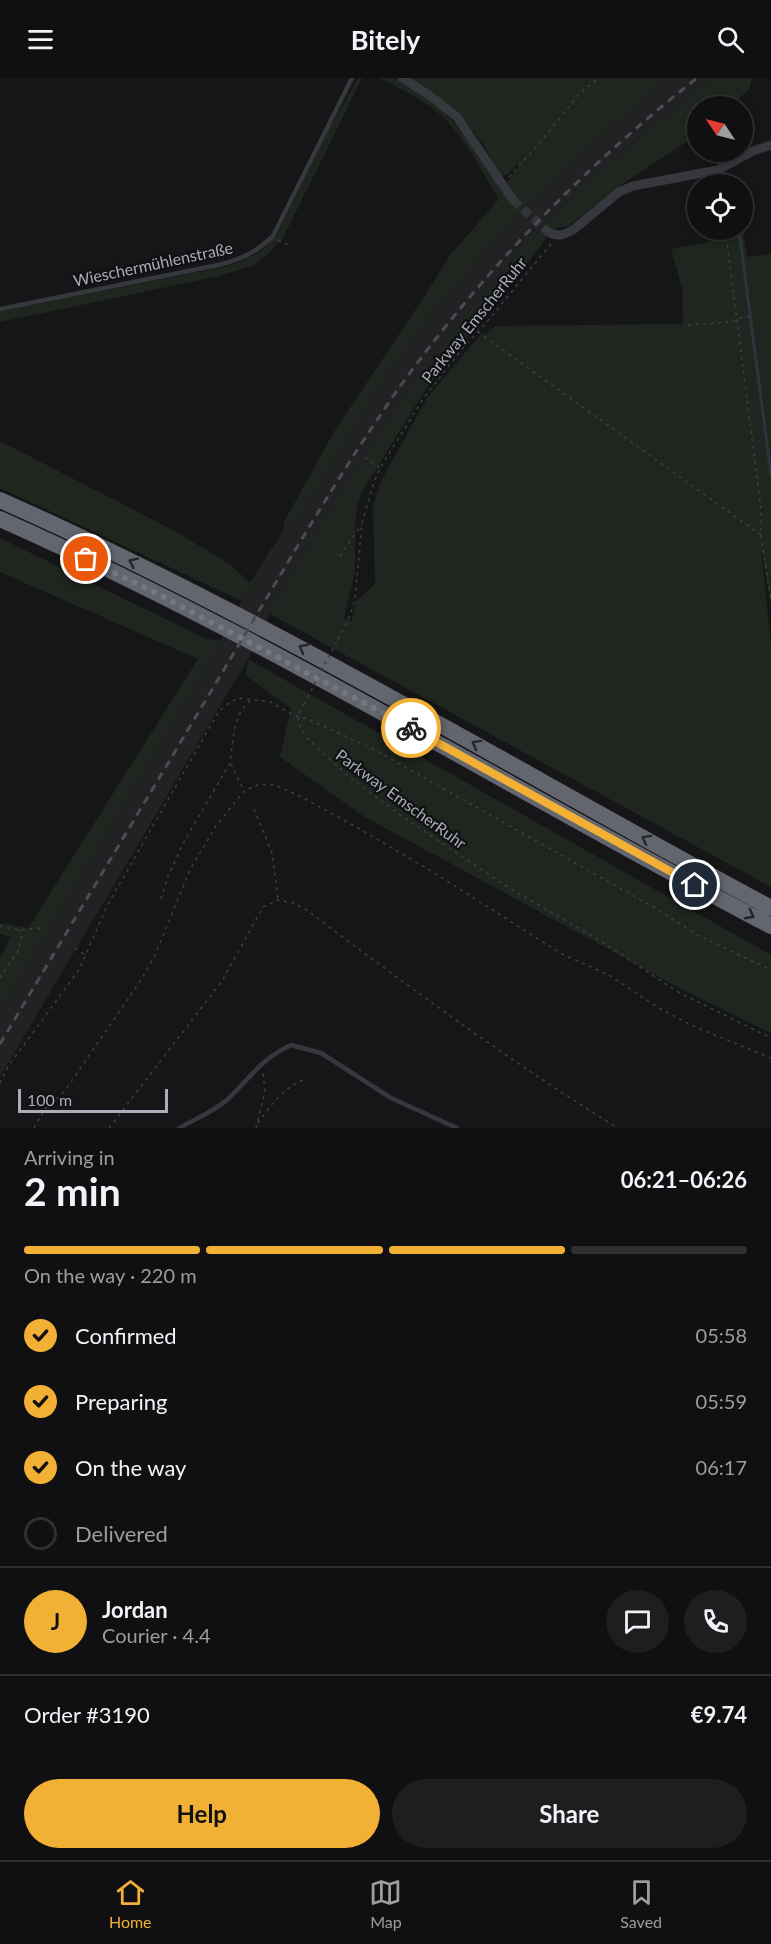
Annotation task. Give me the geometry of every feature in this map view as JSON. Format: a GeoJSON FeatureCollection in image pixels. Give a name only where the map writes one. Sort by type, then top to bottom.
{"type":"FeatureCollection","features":[{"type":"Feature","properties":{"kind":"highway"},"geometry":{"type":"LineString","coordinates":[[0,500],[252,621],[771,908]]}},
{"type":"Feature","properties":{"kind":"highway"},"geometry":{"type":"LineString","coordinates":[[0,519],[148,588],[325,681],[771,926]]}},
{"type":"Feature","properties":{"kind":"street"},"geometry":{"type":"LineString","coordinates":[[402,78],[457,117],[513,200]]}},
{"type":"Feature","properties":{"kind":"street"},"geometry":{"type":"LineString","coordinates":[[547,231],[557,236],[573,230],[619,192],[626,189],[718,170],[753,151],[771,145]]}},
{"type":"Feature","properties":{"kind":"lane","name":"Wieschermühlenstraße"},"geometry":{"type":"LineString","coordinates":[[0,309],[240,259],[258,250],[273,237],[352,78]]}},
{"type":"Feature","properties":{"kind":"lane"},"geometry":{"type":"LineString","coordinates":[[179,1128],[226,1101],[260,1064],[274,1052],[291,1045],[321,1053],[391,1098],[457,1128]]}},
{"type":"Feature","properties":{"kind":"path"},"geometry":{"type":"LineString","coordinates":[[502,184],[543,139],[579,93],[599,78]]}},
{"type":"Feature","properties":{"kind":"path","name":"Parkway EmscherRuhr"},"geometry":{"type":"LineString","coordinates":[[557,236],[423,399],[380,468],[362,523],[355,600],[348,621],[298,716],[301,729],[316,748],[348,777],[509,888],[596,938],[678,992],[771,1038]]}},
{"type":"Feature","properties":{"kind":"path"},"geometry":{"type":"LineString","coordinates":[[273,237],[291,246]]}},
{"type":"Feature","properties":{"kind":"path"},"geometry":{"type":"LineString","coordinates":[[727,240],[761,508],[761,535],[771,600]]}},
{"type":"Feature","properties":{"kind":"path"},"geometry":{"type":"LineString","coordinates":[[688,325],[736,321],[743,317],[755,316]]}},
{"type":"Feature","properties":{"kind":"path"},"geometry":{"type":"LineString","coordinates":[[477,332],[761,535]]}},
{"type":"Feature","properties":{"kind":"path"},"geometry":{"type":"LineString","coordinates":[[365,457],[380,468]]}},
{"type":"Feature","properties":{"kind":"path"},"geometry":{"type":"LineString","coordinates":[[340,556],[362,523]]}},
{"type":"Feature","properties":{"kind":"path"},"geometry":{"type":"LineString","coordinates":[[0,1083],[9,1065],[79,970],[108,904],[219,711],[239,698],[271,702],[375,750],[655,908],[699,936],[771,970]]}},
{"type":"Feature","properties":{"kind":"path"},"geometry":{"type":"LineString","coordinates":[[161,899],[168,876],[185,840],[231,763],[236,725],[240,713],[250,700]]}},
{"type":"Feature","properties":{"kind":"path"},"geometry":{"type":"LineString","coordinates":[[231,763],[244,791]]}},
{"type":"Feature","properties":{"kind":"path"},"geometry":{"type":"LineString","coordinates":[[34,1128],[45,1109],[64,1092],[127,1003],[155,955],[198,854],[216,826],[244,791],[260,784],[274,785],[300,796],[415,861],[562,954],[609,975],[657,1007],[693,1026],[771,1058]]}},
{"type":"Feature","properties":{"kind":"path"},"geometry":{"type":"LineString","coordinates":[[254,809],[272,853],[278,900]]}},
{"type":"Feature","properties":{"kind":"path"},"geometry":{"type":"LineString","coordinates":[[109,1128],[222,981],[262,907],[278,900],[294,903],[305,909],[487,1042],[618,1128]]}},
{"type":"Feature","properties":{"kind":"path"},"geometry":{"type":"LineString","coordinates":[[0,926],[19,930],[39,928],[43,930]]}},
{"type":"Feature","properties":{"kind":"path"},"geometry":{"type":"LineString","coordinates":[[0,978],[18,951],[22,935],[19,930]]}},
{"type":"Feature","properties":{"kind":"path"},"geometry":{"type":"LineString","coordinates":[[75,948],[86,955]]}},
{"type":"Feature","properties":{"kind":"path"},"geometry":{"type":"LineString","coordinates":[[258,1124],[265,1091],[260,1064]]}},
{"type":"Feature","properties":{"kind":"path"},"geometry":{"type":"LineString","coordinates":[[256,1128],[274,1100],[290,1086],[303,1080]]}},
{"type":"Feature","properties":{"kind":"shaded area"},"geometry":{"type":"Polygon","coordinates":[[[358,78],[362,78],[283,238],[266,256],[252,266],[215,277],[0,322],[0,311],[224,267],[260,252],[277,235],[330,127],[358,78]]]}},
{"type":"Feature","properties":{"kind":"shaded area"},"geometry":{"type":"Polygon","coordinates":[[[380,78],[395,78],[444,111],[505,184],[521,165],[518,163],[508,174],[500,175],[476,134],[442,100],[410,78],[667,78],[591,144],[524,207],[431,313],[386,376],[255,585],[242,601],[0,488],[0,441],[173,530],[231,565],[250,583],[283,531],[284,522],[335,430],[450,255],[499,199],[470,151],[450,124],[426,104],[380,78]]]}},
{"type":"Feature","properties":{"kind":"shaded area"},"geometry":{"type":"Polygon","coordinates":[[[667,78],[713,78],[691,96],[687,96],[687,99],[639,138],[564,206],[532,239],[426,368],[270,614],[248,659],[0,1077],[0,1009],[213,654],[242,601],[255,585],[386,376],[431,313],[524,207],[591,144],[667,78]]]}},
{"type":"Feature","properties":{"kind":"shaded area"},"geometry":{"type":"Polygon","coordinates":[[[713,78],[752,78],[749,89],[742,96],[691,96],[713,78]]]}},
{"type":"Feature","properties":{"kind":"shaded area"},"geometry":{"type":"Polygon","coordinates":[[[687,99],[687,142],[621,185],[569,226],[553,229],[496,305],[449,357],[424,392],[363,490],[357,507],[355,572],[344,619],[352,621],[356,601],[375,584],[373,505],[382,479],[427,398],[481,334],[486,334],[496,326],[683,324],[682,288],[671,249],[719,240],[745,240],[747,257],[771,254],[771,606],[761,548],[771,644],[771,887],[270,614],[359,466],[424,371],[459,325],[554,216],[643,135],[687,99]]]}},
{"type":"Feature","properties":{"kind":"shaded area"},"geometry":{"type":"Polygon","coordinates":[[[0,538],[204,638],[221,641],[0,1009],[0,958],[11,937],[0,934],[0,923],[28,928],[198,659],[0,572],[0,538]]]}},
{"type":"Feature","properties":{"kind":"shaded area"},"geometry":{"type":"Polygon","coordinates":[[[248,659],[771,955],[771,1033],[687,992],[363,816],[280,757],[291,708],[246,676],[248,659]]]}},
{"type":"Feature","properties":{"kind":"waterway"},"geometry":{"type":"LineString","coordinates":[[740,240],[771,475]]}},
{"type":"Feature","properties":{"kind":"tunnel"},"geometry":{"type":"LineString","coordinates":[[513,200],[547,231]]}},
{"type":"Feature","properties":{"kind":"railway"},"geometry":{"type":"LineString","coordinates":[[0,1044],[316,516],[401,385],[467,300],[538,221],[615,147],[697,78]]}},
{"type":"Feature","properties":{"kind":"way so far"},"geometry":{"type":"LineString","coordinates":[[86,559],[160,595],[411,728]]}},
{"type":"Feature","properties":{"kind":"route"},"geometry":{"type":"LineString","coordinates":[[411,728],[695,885]]}}]}
